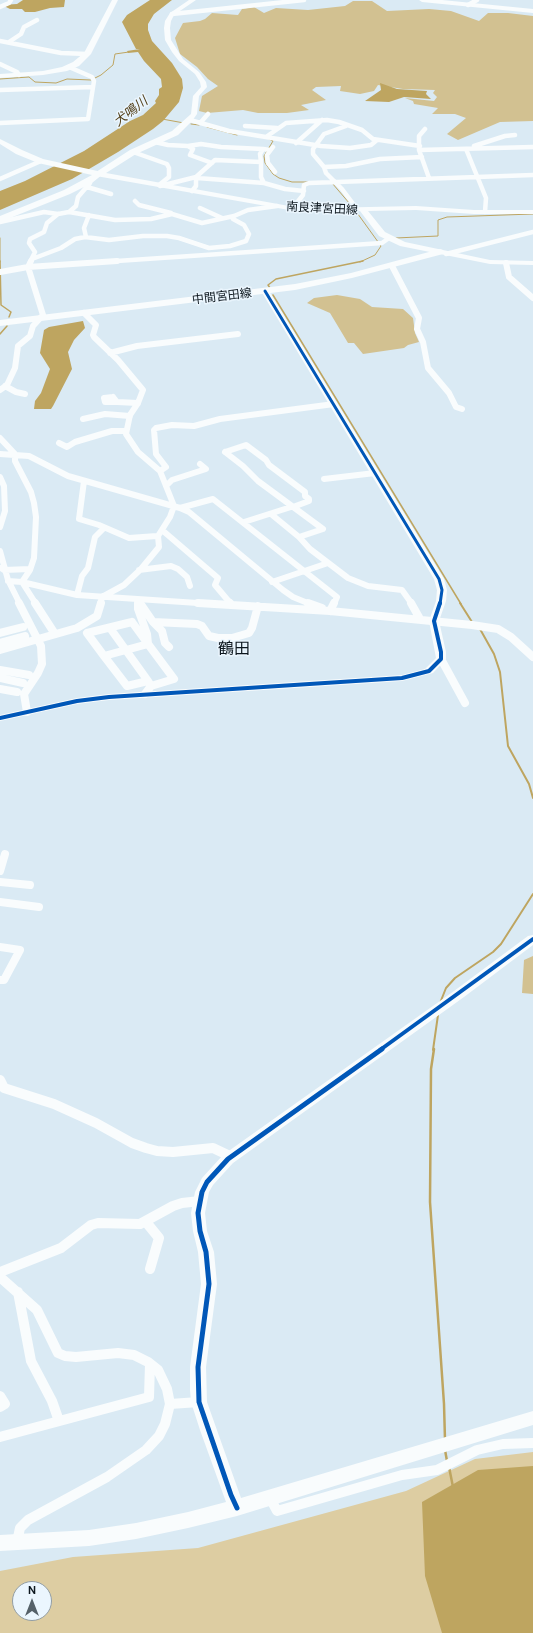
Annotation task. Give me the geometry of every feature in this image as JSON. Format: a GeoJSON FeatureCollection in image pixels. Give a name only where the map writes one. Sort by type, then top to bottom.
{"type":"FeatureCollection","features":[{"type":"Feature","properties":{"kind":"main road"},"geometry":{"type":"LineString","coordinates":[[0,76],[50,72],[69,67],[82,60],[87,54],[116,0]]}},
{"type":"Feature","properties":{"kind":"main road"},"geometry":{"type":"LineString","coordinates":[[422,0],[533,11]]}},
{"type":"Feature","properties":{"kind":"main road"},"geometry":{"type":"LineString","coordinates":[[0,141],[19,152],[43,161],[98,174]]}},
{"type":"Feature","properties":{"kind":"main road"},"geometry":{"type":"LineString","coordinates":[[0,220],[88,184],[98,174]]}},
{"type":"Feature","properties":{"kind":"main road","name":"中間宮田線"},"geometry":{"type":"LineString","coordinates":[[0,324],[38,318],[265,292],[321,282],[443,253]]}},
{"type":"Feature","properties":{"kind":"street"},"geometry":{"type":"LineString","coordinates":[[0,7],[11,0]]}},
{"type":"Feature","properties":{"kind":"street"},"geometry":{"type":"LineString","coordinates":[[98,174],[133,152],[175,133],[190,120],[194,114],[196,96],[204,87],[203,82],[197,73],[181,60],[168,40],[167,23],[172,14],[191,0]]}},
{"type":"Feature","properties":{"kind":"street"},"geometry":{"type":"LineString","coordinates":[[172,14],[304,0]]}},
{"type":"Feature","properties":{"kind":"street"},"geometry":{"type":"LineString","coordinates":[[468,5],[477,0]]}},
{"type":"Feature","properties":{"kind":"street"},"geometry":{"type":"LineString","coordinates":[[8,42],[21,34],[24,27],[37,20]]}},
{"type":"Feature","properties":{"kind":"street"},"geometry":{"type":"LineString","coordinates":[[0,41],[60,54],[87,54]]}},
{"type":"Feature","properties":{"kind":"street"},"geometry":{"type":"LineString","coordinates":[[0,64],[17,72],[19,75]]}},
{"type":"Feature","properties":{"kind":"street"},"geometry":{"type":"LineString","coordinates":[[0,123],[88,119],[94,81],[92,77],[69,67]]}},
{"type":"Feature","properties":{"kind":"street"},"geometry":{"type":"LineString","coordinates":[[0,90],[93,87]]}},
{"type":"Feature","properties":{"kind":"street"},"geometry":{"type":"LineString","coordinates":[[201,122],[208,114]]}},
{"type":"Feature","properties":{"kind":"street"},"geometry":{"type":"LineString","coordinates":[[190,120],[239,133],[316,146],[350,148],[371,145],[377,140]]}},
{"type":"Feature","properties":{"kind":"street"},"geometry":{"type":"LineString","coordinates":[[296,143],[322,120]]}},
{"type":"Feature","properties":{"kind":"street"},"geometry":{"type":"LineString","coordinates":[[266,137],[281,125],[291,122],[322,120],[339,122],[346,126],[362,130],[373,139],[420,148],[466,149],[533,147]]}},
{"type":"Feature","properties":{"kind":"street"},"geometry":{"type":"LineString","coordinates":[[239,133],[246,124],[277,128]]}},
{"type":"Feature","properties":{"kind":"street"},"geometry":{"type":"LineString","coordinates":[[346,126],[324,134],[313,149],[314,154],[324,167],[326,173],[360,209],[421,208],[485,212],[533,212]]}},
{"type":"Feature","properties":{"kind":"street"},"geometry":{"type":"LineString","coordinates":[[425,129],[419,136],[422,158],[429,178]]}},
{"type":"Feature","properties":{"kind":"street"},"geometry":{"type":"LineString","coordinates":[[466,149],[498,138],[515,135]]}},
{"type":"Feature","properties":{"kind":"street"},"geometry":{"type":"LineString","coordinates":[[264,183],[261,177],[260,154],[278,140]]}},
{"type":"Feature","properties":{"kind":"street"},"geometry":{"type":"LineString","coordinates":[[155,142],[168,145],[188,146],[201,144],[266,149]]}},
{"type":"Feature","properties":{"kind":"street"},"geometry":{"type":"LineString","coordinates":[[188,146],[193,149],[190,155],[212,163]]}},
{"type":"Feature","properties":{"kind":"street"},"geometry":{"type":"LineString","coordinates":[[266,149],[267,161],[275,172]]}},
{"type":"Feature","properties":{"kind":"street"},"geometry":{"type":"LineString","coordinates":[[466,149],[486,198],[485,212]]}},
{"type":"Feature","properties":{"kind":"street"},"geometry":{"type":"LineString","coordinates":[[133,152],[167,164],[169,168],[168,177],[159,186]]}},
{"type":"Feature","properties":{"kind":"street"},"geometry":{"type":"LineString","coordinates":[[324,167],[346,166],[380,159],[422,158]]}},
{"type":"Feature","properties":{"kind":"street"},"geometry":{"type":"LineString","coordinates":[[192,191],[196,186],[197,177],[217,160],[261,162]]}},
{"type":"Feature","properties":{"kind":"street"},"geometry":{"type":"LineString","coordinates":[[0,179],[43,161]]}},
{"type":"Feature","properties":{"kind":"street","name":"南良津宮田線"},"geometry":{"type":"LineString","coordinates":[[98,174],[277,206],[292,208],[360,209],[382,234],[382,241],[490,262],[506,264],[533,263]]}},
{"type":"Feature","properties":{"kind":"street"},"geometry":{"type":"LineString","coordinates":[[292,208],[304,195],[305,184],[333,181],[533,175]]}},
{"type":"Feature","properties":{"kind":"street"},"geometry":{"type":"LineString","coordinates":[[159,186],[197,177],[264,183],[285,189],[304,191]]}},
{"type":"Feature","properties":{"kind":"street"},"geometry":{"type":"LineString","coordinates":[[68,212],[76,206],[78,197],[88,184],[111,194]]}},
{"type":"Feature","properties":{"kind":"street"},"geometry":{"type":"LineString","coordinates":[[135,201],[139,205],[198,223],[234,216],[248,210],[277,206]]}},
{"type":"Feature","properties":{"kind":"street"},"geometry":{"type":"LineString","coordinates":[[200,208],[222,218]]}},
{"type":"Feature","properties":{"kind":"street"},"geometry":{"type":"LineString","coordinates":[[0,220],[44,212],[58,214],[68,212],[119,220],[151,219],[172,214]]}},
{"type":"Feature","properties":{"kind":"street"},"geometry":{"type":"LineString","coordinates":[[24,394],[3,388],[15,368],[18,346],[30,336],[33,326],[38,318],[43,315],[28,267],[29,262],[36,252],[29,242],[30,239],[44,232],[47,223],[58,214]]}},
{"type":"Feature","properties":{"kind":"street"},"geometry":{"type":"LineString","coordinates":[[86,237],[84,228],[89,216]]}},
{"type":"Feature","properties":{"kind":"street"},"geometry":{"type":"LineString","coordinates":[[32,259],[61,248],[75,239],[86,237],[109,240],[143,236],[167,236],[179,238],[202,247],[223,251],[246,241],[248,238],[249,234],[247,228],[233,219],[234,216]]}},
{"type":"Feature","properties":{"kind":"street"},"geometry":{"type":"LineString","coordinates":[[443,253],[533,232]]}},
{"type":"Feature","properties":{"kind":"street"},"geometry":{"type":"LineString","coordinates":[[0,272],[28,267],[223,251],[382,241]]}},
{"type":"Feature","properties":{"kind":"street"},"geometry":{"type":"LineString","coordinates":[[506,264],[509,277],[533,298]]}},
{"type":"Feature","properties":{"kind":"street"},"geometry":{"type":"LineString","coordinates":[[392,266],[418,313],[419,318],[417,329],[423,342],[428,368],[449,393],[456,407],[462,409]]}},
{"type":"Feature","properties":{"kind":"street"},"geometry":{"type":"LineString","coordinates":[[265,292],[439,579],[442,590],[434,621],[441,652],[441,659],[465,702]]}},
{"type":"Feature","properties":{"kind":"street"},"geometry":{"type":"LineString","coordinates":[[84,313],[96,325],[93,335],[94,337],[118,360],[124,370],[143,390],[138,403],[130,416],[126,437],[138,452],[160,471],[177,507]]}},
{"type":"Feature","properties":{"kind":"street"},"geometry":{"type":"LineString","coordinates":[[0,320],[38,318]]}},
{"type":"Feature","properties":{"kind":"street"},"geometry":{"type":"LineString","coordinates":[[110,352],[137,346],[238,334]]}},
{"type":"Feature","properties":{"kind":"street"},"geometry":{"type":"LineString","coordinates":[[117,402],[138,403]]}},
{"type":"Feature","properties":{"kind":"street"},"geometry":{"type":"LineString","coordinates":[[160,471],[166,467],[156,454],[156,435],[154,430],[156,428],[172,425],[194,426],[220,419],[334,404]]}},
{"type":"Feature","properties":{"kind":"street"},"geometry":{"type":"LineString","coordinates":[[83,419],[105,414],[130,416]]}},
{"type":"Feature","properties":{"kind":"street"},"geometry":{"type":"LineString","coordinates":[[59,443],[67,447],[75,442],[112,431],[126,431]]}},
{"type":"Feature","properties":{"kind":"street"},"geometry":{"type":"LineString","coordinates":[[0,438],[15,454],[15,461],[31,492],[36,517],[34,558],[30,569],[22,582]]}},
{"type":"Feature","properties":{"kind":"street"},"geometry":{"type":"LineString","coordinates":[[244,522],[271,514],[292,507],[308,501],[305,496],[305,492],[269,465],[266,460],[246,445],[225,452],[243,466],[258,481],[292,507],[323,529],[299,537]]}},
{"type":"Feature","properties":{"kind":"street"},"geometry":{"type":"LineString","coordinates":[[0,454],[29,456],[56,471],[84,481],[177,507],[188,512],[272,582],[293,597],[330,611]]}},
{"type":"Feature","properties":{"kind":"street"},"geometry":{"type":"LineString","coordinates":[[166,486],[172,480],[206,469],[200,464]]}},
{"type":"Feature","properties":{"kind":"street"},"geometry":{"type":"LineString","coordinates":[[324,479],[375,473]]}},
{"type":"Feature","properties":{"kind":"street"},"geometry":{"type":"LineString","coordinates":[[0,477],[4,486],[4,511],[0,527]]}},
{"type":"Feature","properties":{"kind":"street"},"geometry":{"type":"LineString","coordinates":[[84,481],[79,518],[100,525],[129,538],[157,536],[177,507],[213,499],[337,597],[330,611]]}},
{"type":"Feature","properties":{"kind":"street"},"geometry":{"type":"LineString","coordinates":[[271,514],[345,577],[368,586],[402,590],[411,602],[420,619]]}},
{"type":"Feature","properties":{"kind":"street"},"geometry":{"type":"LineString","coordinates":[[77,595],[82,576],[88,568],[95,537],[104,528]]}},
{"type":"Feature","properties":{"kind":"street"},"geometry":{"type":"LineString","coordinates":[[162,530],[218,578],[215,585],[231,604]]}},
{"type":"Feature","properties":{"kind":"street"},"geometry":{"type":"LineString","coordinates":[[0,650],[75,629],[97,616],[102,598],[110,591],[124,585],[159,547],[157,536]]}},
{"type":"Feature","properties":{"kind":"street"},"geometry":{"type":"LineString","coordinates":[[0,551],[2,569],[41,646],[42,664],[38,673],[24,694],[27,712]]}},
{"type":"Feature","properties":{"kind":"street"},"geometry":{"type":"LineString","coordinates":[[272,582],[328,563]]}},
{"type":"Feature","properties":{"kind":"street"},"geometry":{"type":"LineString","coordinates":[[139,570],[171,566],[178,569],[187,577],[190,586]]}},
{"type":"Feature","properties":{"kind":"street"},"geometry":{"type":"LineString","coordinates":[[2,569],[30,569]]}},
{"type":"Feature","properties":{"kind":"street"},"geometry":{"type":"LineString","coordinates":[[8,581],[22,582],[77,595],[102,598],[231,604],[330,611],[472,624],[498,629],[511,637],[533,657]]}},
{"type":"Feature","properties":{"kind":"street"},"geometry":{"type":"LineString","coordinates":[[22,582],[54,634]]}},
{"type":"Feature","properties":{"kind":"street"},"geometry":{"type":"LineString","coordinates":[[138,600],[162,631],[169,647]]}},
{"type":"Feature","properties":{"kind":"street"},"geometry":{"type":"LineString","coordinates":[[138,600],[138,609],[147,634],[148,644]]}},
{"type":"Feature","properties":{"kind":"street"},"geometry":{"type":"LineString","coordinates":[[154,622],[197,624],[202,626],[209,636],[232,638],[244,636],[249,633],[252,628],[258,606]]}},
{"type":"Feature","properties":{"kind":"street"},"geometry":{"type":"LineString","coordinates":[[0,718],[148,687],[170,681],[174,678],[132,622],[87,633],[75,629]]}},
{"type":"Feature","properties":{"kind":"street"},"geometry":{"type":"LineString","coordinates":[[0,633],[23,628]]}},
{"type":"Feature","properties":{"kind":"street"},"geometry":{"type":"LineString","coordinates":[[110,628],[126,650],[148,687]]}},
{"type":"Feature","properties":{"kind":"street"},"geometry":{"type":"LineString","coordinates":[[87,633],[126,686],[148,687],[402,678],[429,671],[441,659]]}},
{"type":"Feature","properties":{"kind":"street"},"geometry":{"type":"LineString","coordinates":[[0,642],[25,636]]}},
{"type":"Feature","properties":{"kind":"street"},"geometry":{"type":"LineString","coordinates":[[104,656],[148,644]]}},
{"type":"Feature","properties":{"kind":"street"},"geometry":{"type":"LineString","coordinates":[[0,670],[29,675]]}},
{"type":"Feature","properties":{"kind":"street"},"geometry":{"type":"LineString","coordinates":[[0,678],[23,683]]}},
{"type":"Feature","properties":{"kind":"street"},"geometry":{"type":"LineString","coordinates":[[0,689],[17,692]]}},
{"type":"Feature","properties":{"kind":"street"},"geometry":{"type":"LineString","coordinates":[[0,871],[5,854]]}},
{"type":"Feature","properties":{"kind":"street"},"geometry":{"type":"LineString","coordinates":[[0,882],[30,885]]}},
{"type":"Feature","properties":{"kind":"street"},"geometry":{"type":"LineString","coordinates":[[0,902],[39,907]]}},
{"type":"Feature","properties":{"kind":"street"},"geometry":{"type":"LineString","coordinates":[[237,1508],[231,1495],[199,1402],[198,1367],[209,1284],[206,1252],[200,1231],[198,1212],[200,1200],[207,1182],[221,1165],[453,999],[533,939]]}},
{"type":"Feature","properties":{"kind":"street"},"geometry":{"type":"LineString","coordinates":[[0,947],[20,950],[4,980],[0,980]]}},
{"type":"Feature","properties":{"kind":"street"},"geometry":{"type":"LineString","coordinates":[[1,1087],[54,1104],[96,1122],[132,1144],[157,1151],[173,1152],[213,1148],[232,1157]]}},
{"type":"Feature","properties":{"kind":"street"},"geometry":{"type":"LineString","coordinates":[[0,1272],[61,1248],[91,1225],[98,1223],[140,1224],[173,1206],[200,1200]]}},
{"type":"Feature","properties":{"kind":"street"},"geometry":{"type":"LineString","coordinates":[[146,1222],[159,1238],[150,1269]]}},
{"type":"Feature","properties":{"kind":"street"},"geometry":{"type":"LineString","coordinates":[[0,1277],[37,1310],[58,1353],[64,1356],[76,1358],[118,1353],[134,1355],[158,1370],[170,1404],[165,1424],[159,1436],[146,1450],[107,1477],[28,1520],[20,1528],[17,1542]]}},
{"type":"Feature","properties":{"kind":"street"},"geometry":{"type":"LineString","coordinates":[[18,1292],[31,1361],[52,1401],[59,1420]]}},
{"type":"Feature","properties":{"kind":"street"},"geometry":{"type":"LineString","coordinates":[[0,1437],[149,1397],[150,1364]]}},
{"type":"Feature","properties":{"kind":"street"},"geometry":{"type":"LineString","coordinates":[[0,1396],[5,1404],[0,1407]]}},
{"type":"Feature","properties":{"kind":"street"},"geometry":{"type":"LineString","coordinates":[[170,1404],[199,1402]]}},
{"type":"Feature","properties":{"kind":"street"},"geometry":{"type":"LineString","coordinates":[[0,1542],[89,1538],[136,1531],[188,1520],[237,1508],[533,1418]]}},
{"type":"Feature","properties":{"kind":"street"},"geometry":{"type":"LineString","coordinates":[[270,1498],[277,1511],[402,1475],[437,1470],[477,1450],[503,1444],[533,1443]]}},
{"type":"Feature","properties":{"kind":"shaded area"},"geometry":{"type":"Polygon","coordinates":[[[23,0],[65,0],[64,7],[50,8],[35,12],[25,12],[22,9],[10,9],[2,5],[17,4],[23,0]]]}},
{"type":"Feature","properties":{"kind":"shaded area"},"geometry":{"type":"Polygon","coordinates":[[[150,0],[172,0],[154,14],[148,24],[148,30],[152,41],[172,63],[182,79],[183,88],[179,102],[163,121],[118,152],[72,179],[0,210],[0,191],[25,181],[84,151],[130,121],[143,115],[156,103],[155,101],[159,95],[159,89],[162,87],[161,79],[144,61],[138,52],[128,53],[127,51],[140,49],[136,49],[122,22],[127,15],[150,0]]]}},
{"type":"Feature","properties":{"kind":"shaded area"},"geometry":{"type":"Polygon","coordinates":[[[353,1],[372,1],[387,11],[429,9],[451,11],[479,21],[488,13],[508,13],[533,16],[533,121],[500,122],[458,140],[447,134],[466,118],[455,114],[432,114],[438,108],[414,104],[413,101],[405,98],[434,101],[437,97],[433,93],[435,90],[403,89],[378,85],[374,91],[360,94],[340,91],[341,86],[316,87],[312,90],[326,100],[301,105],[309,110],[287,113],[258,113],[243,110],[207,113],[199,111],[202,96],[218,86],[180,54],[175,38],[183,23],[200,21],[212,13],[238,15],[242,9],[254,7],[264,13],[276,8],[308,10],[345,6],[353,1]]]}},
{"type":"Feature","properties":{"kind":"shaded area"},"geometry":{"type":"Polygon","coordinates":[[[380,83],[397,89],[427,91],[426,94],[431,99],[404,97],[389,102],[365,101],[381,90],[380,83]]]}},
{"type":"Feature","properties":{"kind":"shaded area"},"geometry":{"type":"Polygon","coordinates":[[[337,295],[360,299],[372,307],[403,309],[413,318],[415,333],[419,342],[408,345],[404,348],[363,354],[354,343],[348,343],[330,313],[307,303],[314,298],[337,295]]]}},
{"type":"Feature","properties":{"kind":"shaded area"},"geometry":{"type":"Polygon","coordinates":[[[83,321],[85,328],[74,340],[68,352],[72,369],[53,406],[51,409],[34,409],[35,401],[41,393],[50,369],[40,353],[44,330],[49,327],[83,321]]]}},
{"type":"Feature","properties":{"kind":"shaded area"},"geometry":{"type":"Polygon","coordinates":[[[533,956],[533,994],[522,993],[524,960],[533,956]]]}},
{"type":"Feature","properties":{"kind":"shaded area"},"geometry":{"type":"Polygon","coordinates":[[[533,1452],[533,1633],[0,1633],[0,1571],[73,1557],[198,1548],[406,1491],[475,1459],[533,1452]]]}},
{"type":"Feature","properties":{"kind":"shaded area"},"geometry":{"type":"Polygon","coordinates":[[[533,1466],[533,1633],[442,1633],[425,1576],[422,1502],[478,1470],[533,1466]]]}},
{"type":"Feature","properties":{"kind":"waterway"},"geometry":{"type":"LineString","coordinates":[[0,79],[29,77],[35,82],[56,83],[67,79],[91,80],[101,75],[113,65],[115,54],[129,52]]}},
{"type":"Feature","properties":{"kind":"waterway"},"geometry":{"type":"LineString","coordinates":[[162,119],[184,123]]}},
{"type":"Feature","properties":{"kind":"waterway"},"geometry":{"type":"LineString","coordinates":[[191,124],[199,125]]}},
{"type":"Feature","properties":{"kind":"waterway"},"geometry":{"type":"LineString","coordinates":[[207,127],[237,135]]}},
{"type":"Feature","properties":{"kind":"waterway"},"geometry":{"type":"LineString","coordinates":[[269,139],[273,141],[264,156],[265,163],[273,174],[279,178],[292,182],[308,182]]}},
{"type":"Feature","properties":{"kind":"waterway"},"geometry":{"type":"LineString","coordinates":[[332,183],[350,204]]}},
{"type":"Feature","properties":{"kind":"waterway"},"geometry":{"type":"LineString","coordinates":[[355,210],[381,246],[375,255],[361,261]]}},
{"type":"Feature","properties":{"kind":"waterway"},"geometry":{"type":"LineString","coordinates":[[396,238],[438,236],[438,220],[447,217],[533,214]]}},
{"type":"Feature","properties":{"kind":"waterway"},"geometry":{"type":"LineString","coordinates":[[0,238],[0,261]]}},
{"type":"Feature","properties":{"kind":"waterway"},"geometry":{"type":"LineString","coordinates":[[0,261],[1,305],[11,312],[9,317]]}},
{"type":"Feature","properties":{"kind":"waterway"},"geometry":{"type":"LineString","coordinates":[[270,288],[268,285],[276,279],[361,261]]}},
{"type":"Feature","properties":{"kind":"waterway"},"geometry":{"type":"LineString","coordinates":[[273,295],[461,604]]}},
{"type":"Feature","properties":{"kind":"waterway"},"geometry":{"type":"LineString","coordinates":[[0,334],[7,326]]}},
{"type":"Feature","properties":{"kind":"waterway"},"geometry":{"type":"LineString","coordinates":[[460,603],[472,622]]}},
{"type":"Feature","properties":{"kind":"waterway"},"geometry":{"type":"LineString","coordinates":[[480,629],[494,654],[500,672],[508,746],[529,784],[533,798]]}},
{"type":"Feature","properties":{"kind":"waterway"},"geometry":{"type":"LineString","coordinates":[[440,1003],[446,988],[455,978],[493,952],[501,944],[533,894]]}},
{"type":"Feature","properties":{"kind":"waterway"},"geometry":{"type":"LineString","coordinates":[[433,1050],[438,1015]]}},
{"type":"Feature","properties":{"kind":"waterway"},"geometry":{"type":"LineString","coordinates":[[434,1049],[431,1069],[430,1202],[444,1404],[445,1440]]}},
{"type":"Feature","properties":{"kind":"waterway"},"geometry":{"type":"LineString","coordinates":[[445,1450],[447,1461]]}},
{"type":"Feature","properties":{"kind":"waterway"},"geometry":{"type":"LineString","coordinates":[[449,1467],[453,1487]]}},
{"type":"Feature","properties":{"kind":"cycle path"},"geometry":{"type":"LineString","coordinates":[[0,718],[77,701],[109,697],[402,678],[429,671],[441,659],[441,652],[434,621],[441,601],[442,590],[439,579],[265,291]]}},
{"type":"Feature","properties":{"kind":"cycle path"},"geometry":{"type":"LineString","coordinates":[[237,1508],[231,1495],[199,1402],[198,1367],[209,1284],[206,1252],[200,1231],[198,1213],[202,1192],[207,1182],[228,1159],[459,994],[533,939]]}},
{"type":"Feature","properties":{"kind":"district","name":"鶴田"},"geometry":{"type":"Point","coordinates":[234,650]}},
{"type":"Feature","properties":{"kind":"water label","name":"犬鳴川"},"geometry":{"type":"Point","coordinates":[131,112]}}]}
